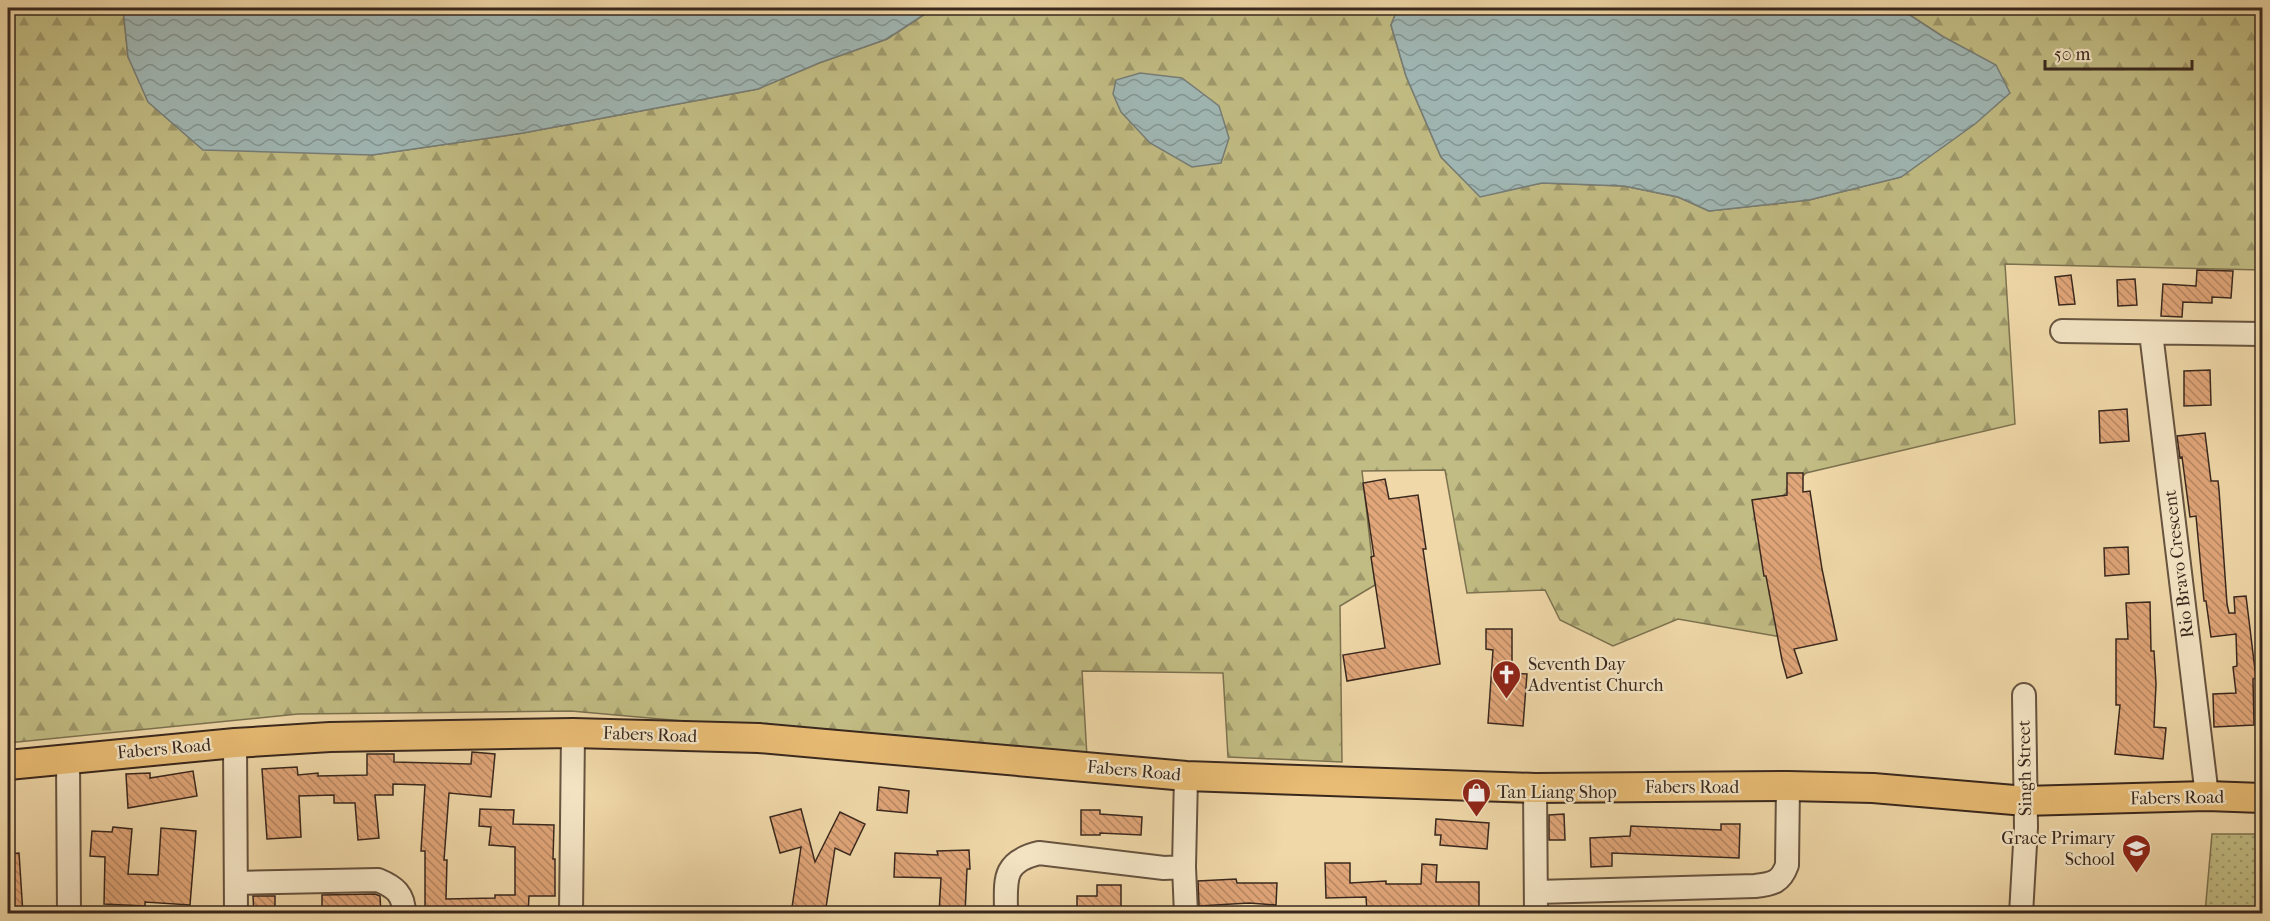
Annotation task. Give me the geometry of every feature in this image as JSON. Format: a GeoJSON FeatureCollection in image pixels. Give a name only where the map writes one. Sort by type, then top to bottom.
{"type":"FeatureCollection","features":[{"type":"Feature","properties":{"kind":"main road","name":"Fabers Road"},"geometry":{"type":"LineString","coordinates":[[8,765],[235,742],[330,737],[573,733],[759,738],[1186,776],[1535,788],[1788,786],[1873,788],[2026,801],[2207,796],[2262,798]]}},
{"type":"Feature","properties":{"kind":"street"},"geometry":{"type":"LineString","coordinates":[[2062,331],[2262,334]]}},
{"type":"Feature","properties":{"kind":"street","name":"Rio Bravo Crescent"},"geometry":{"type":"LineString","coordinates":[[2151,333],[2207,796]]}},
{"type":"Feature","properties":{"kind":"street","name":"Singh Street"},"geometry":{"type":"LineString","coordinates":[[2021,914],[2026,801],[2024,695]]}},
{"type":"Feature","properties":{"kind":"street"},"geometry":{"type":"LineString","coordinates":[[571,914],[573,733]]}},
{"type":"Feature","properties":{"kind":"street"},"geometry":{"type":"LineString","coordinates":[[235,742],[236,914]]}},
{"type":"Feature","properties":{"kind":"street"},"geometry":{"type":"LineString","coordinates":[[68,758],[69,914]]}},
{"type":"Feature","properties":{"kind":"street"},"geometry":{"type":"LineString","coordinates":[[1186,776],[1184,867],[1186,914]]}},
{"type":"Feature","properties":{"kind":"street"},"geometry":{"type":"LineString","coordinates":[[1535,788],[1536,903],[1755,886],[1775,881],[1783,875],[1787,865],[1788,786]]}},
{"type":"Feature","properties":{"kind":"street"},"geometry":{"type":"LineString","coordinates":[[1006,914],[1006,881],[1009,871],[1016,862],[1026,856],[1039,853],[1164,868],[1184,867]]}},
{"type":"Feature","properties":{"kind":"street"},"geometry":{"type":"LineString","coordinates":[[236,883],[378,880],[395,887],[404,904],[404,914]]}},
{"type":"Feature","properties":{"kind":"green space"},"geometry":{"type":"Polygon","coordinates":[[[8,8],[123,8],[128,57],[372,155],[523,133],[758,89],[819,63],[887,39],[934,8],[1398,8],[1391,25],[1406,76],[1441,157],[1480,196],[1542,183],[1624,186],[1678,197],[1709,211],[1809,200],[1901,177],[1942,36],[1899,8],[2262,8],[2262,270],[2005,264],[2015,424],[1806,473],[1769,510],[1781,637],[1678,619],[1613,646],[1560,620],[1545,590],[1467,593],[1445,470],[1362,471],[1375,585],[1340,606],[1342,762],[1228,757],[1223,673],[1082,671],[1087,757],[571,711],[298,714],[8,743],[8,8]]]}},
{"type":"Feature","properties":{"kind":"green space"},"geometry":{"type":"Polygon","coordinates":[[[2212,834],[2262,834],[2262,913],[2205,913],[2212,834]]]}},
{"type":"Feature","properties":{"kind":"water"},"geometry":{"type":"Polygon","coordinates":[[[123,8],[934,8],[887,39],[819,63],[758,89],[523,133],[372,155],[203,150],[148,102],[128,57],[123,8]]]}},
{"type":"Feature","properties":{"kind":"water"},"geometry":{"type":"Polygon","coordinates":[[[1398,8],[1899,8],[1942,36],[1996,65],[2010,93],[1975,124],[1901,177],[1809,200],[1709,211],[1678,197],[1624,186],[1542,183],[1480,197],[1441,157],[1406,76],[1391,25],[1398,8]]]}},
{"type":"Feature","properties":{"kind":"water"},"geometry":{"type":"Polygon","coordinates":[[[1140,73],[1182,78],[1219,106],[1229,138],[1221,163],[1192,167],[1150,143],[1121,112],[1113,94],[1116,80],[1140,73]]]}},
{"type":"Feature","properties":{"kind":"building"},"geometry":{"type":"Polygon","coordinates":[[[2197,270],[2233,271],[2231,298],[2212,297],[2212,303],[2183,302],[2182,317],[2161,316],[2163,284],[2196,286],[2197,270]]]}},
{"type":"Feature","properties":{"kind":"building"},"geometry":{"type":"Polygon","coordinates":[[[2071,275],[2075,304],[2059,305],[2055,277],[2071,275]]]}},
{"type":"Feature","properties":{"kind":"building"},"geometry":{"type":"Polygon","coordinates":[[[2135,279],[2137,305],[2118,306],[2117,280],[2135,279]]]}},
{"type":"Feature","properties":{"kind":"building"},"geometry":{"type":"Polygon","coordinates":[[[2210,370],[2211,405],[2184,406],[2184,371],[2210,370]]]}},
{"type":"Feature","properties":{"kind":"building"},"geometry":{"type":"Polygon","coordinates":[[[2127,409],[2129,441],[2100,443],[2099,411],[2127,409]]]}},
{"type":"Feature","properties":{"kind":"building"},"geometry":{"type":"Polygon","coordinates":[[[2205,433],[2211,481],[2218,481],[2229,613],[2235,613],[2234,597],[2246,596],[2256,678],[2253,679],[2254,725],[2214,727],[2213,694],[2236,693],[2233,667],[2237,666],[2236,634],[2211,637],[2206,601],[2204,601],[2196,516],[2190,517],[2177,436],[2205,433]]]}},
{"type":"Feature","properties":{"kind":"building"},"geometry":{"type":"Polygon","coordinates":[[[1787,473],[1803,473],[1803,492],[1810,491],[1822,569],[1837,640],[1794,649],[1802,673],[1787,678],[1766,576],[1764,576],[1752,500],[1787,495],[1787,473]]]}},
{"type":"Feature","properties":{"kind":"building"},"geometry":{"type":"Polygon","coordinates":[[[1385,479],[1389,499],[1418,495],[1426,549],[1423,549],[1440,664],[1347,681],[1343,655],[1385,648],[1371,557],[1374,556],[1363,483],[1385,479]]]}},
{"type":"Feature","properties":{"kind":"building"},"geometry":{"type":"Polygon","coordinates":[[[2128,547],[2129,574],[2105,576],[2104,548],[2128,547]]]}},
{"type":"Feature","properties":{"kind":"building"},"geometry":{"type":"Polygon","coordinates":[[[2150,602],[2151,651],[2154,651],[2156,684],[2154,727],[2166,728],[2163,759],[2115,754],[2120,705],[2116,705],[2116,639],[2128,639],[2126,603],[2150,602]]]}},
{"type":"Feature","properties":{"kind":"building","name":"Seventh Day Adventist Church"},"geometry":{"type":"Polygon","coordinates":[[[1486,629],[1512,629],[1512,673],[1527,674],[1523,726],[1488,723],[1493,650],[1486,649],[1486,629]]]}},
{"type":"Feature","properties":{"kind":"building"},"geometry":{"type":"Polygon","coordinates":[[[472,752],[495,754],[491,797],[449,793],[444,860],[447,860],[446,899],[495,898],[495,895],[515,895],[515,847],[489,845],[491,827],[479,826],[480,809],[514,810],[513,824],[554,825],[555,896],[529,896],[528,914],[425,914],[425,851],[421,851],[425,785],[393,784],[393,795],[375,795],[379,838],[358,840],[355,803],[334,803],[334,795],[299,796],[301,837],[267,839],[262,769],[297,767],[298,775],[318,773],[318,776],[367,775],[367,754],[394,754],[394,762],[471,764],[472,752]]]}},
{"type":"Feature","properties":{"kind":"building"},"geometry":{"type":"Polygon","coordinates":[[[193,771],[197,796],[128,808],[126,774],[150,773],[150,778],[193,771]]]}},
{"type":"Feature","properties":{"kind":"building"},"geometry":{"type":"Polygon","coordinates":[[[879,787],[909,791],[907,813],[877,810],[879,787]]]}},
{"type":"Feature","properties":{"kind":"building"},"geometry":{"type":"Polygon","coordinates":[[[801,809],[815,862],[840,812],[865,824],[850,855],[835,848],[825,914],[791,914],[801,847],[780,853],[770,817],[801,809]]]}},
{"type":"Feature","properties":{"kind":"building"},"geometry":{"type":"Polygon","coordinates":[[[1081,810],[1100,810],[1100,814],[1142,817],[1141,835],[1100,833],[1100,835],[1081,835],[1081,810]]]}},
{"type":"Feature","properties":{"kind":"building"},"geometry":{"type":"Polygon","coordinates":[[[1564,814],[1565,840],[1549,840],[1549,815],[1564,814]]]}},
{"type":"Feature","properties":{"kind":"building"},"geometry":{"type":"Polygon","coordinates":[[[1436,819],[1489,823],[1487,849],[1440,845],[1441,835],[1435,835],[1436,819]]]}},
{"type":"Feature","properties":{"kind":"building"},"geometry":{"type":"Polygon","coordinates":[[[1721,824],[1740,824],[1739,858],[1612,853],[1612,866],[1591,867],[1590,838],[1630,836],[1631,826],[1721,830],[1721,824]]]}},
{"type":"Feature","properties":{"kind":"building"},"geometry":{"type":"Polygon","coordinates":[[[113,827],[132,829],[128,874],[158,875],[161,828],[196,831],[190,905],[145,902],[145,906],[104,904],[105,857],[90,856],[92,831],[112,832],[113,827]]]}},
{"type":"Feature","properties":{"kind":"building"},"geometry":{"type":"Polygon","coordinates":[[[969,850],[970,869],[967,869],[965,914],[939,914],[941,878],[894,877],[895,853],[938,855],[937,851],[969,850]]]}},
{"type":"Feature","properties":{"kind":"building"},"geometry":{"type":"Polygon","coordinates":[[[19,853],[23,914],[8,914],[8,854],[19,853]]]}},
{"type":"Feature","properties":{"kind":"building"},"geometry":{"type":"Polygon","coordinates":[[[1325,863],[1350,863],[1350,883],[1386,881],[1386,884],[1421,884],[1422,864],[1437,865],[1436,882],[1479,882],[1479,912],[1367,912],[1366,897],[1326,898],[1325,863]]]}},
{"type":"Feature","properties":{"kind":"building"},"geometry":{"type":"Polygon","coordinates":[[[1236,879],[1237,883],[1277,883],[1276,905],[1249,903],[1199,906],[1198,881],[1236,879]]]}},
{"type":"Feature","properties":{"kind":"building"},"geometry":{"type":"Polygon","coordinates":[[[1097,885],[1121,885],[1121,914],[1077,914],[1077,896],[1097,896],[1097,885]]]}},
{"type":"Feature","properties":{"kind":"building"},"geometry":{"type":"Polygon","coordinates":[[[375,894],[380,896],[381,914],[322,914],[322,895],[375,894]]]}},
{"type":"Feature","properties":{"kind":"building"},"geometry":{"type":"Polygon","coordinates":[[[253,896],[275,896],[275,914],[254,914],[253,896]]]}},
{"type":"Feature","properties":{"kind":"place","name":"Seventh Day Adventist Church"},"geometry":{"type":"Point","coordinates":[1507,700]}},
{"type":"Feature","properties":{"kind":"place","name":"Tan Liang Shop"},"geometry":{"type":"Point","coordinates":[1476,818]}},
{"type":"Feature","properties":{"kind":"place","name":"Grace Primary School"},"geometry":{"type":"Point","coordinates":[2136,874]}}]}
